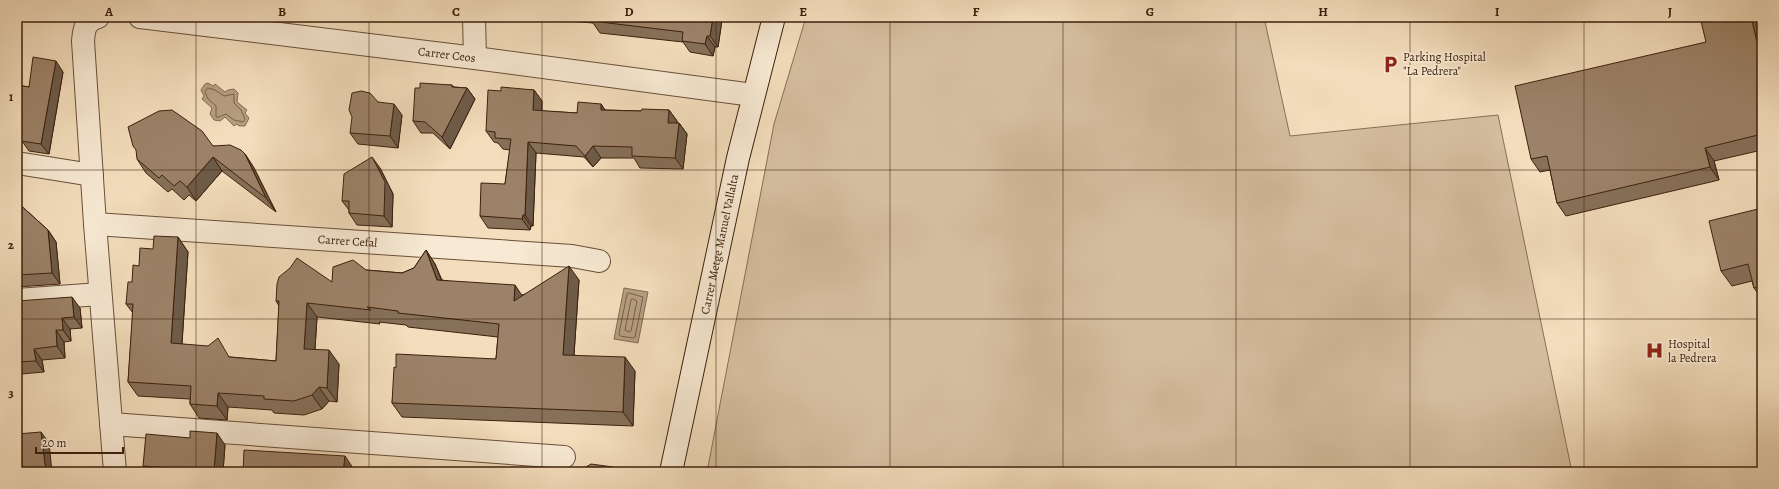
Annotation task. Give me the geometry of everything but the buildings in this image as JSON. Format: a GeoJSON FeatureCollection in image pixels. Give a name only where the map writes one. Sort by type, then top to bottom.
{"type":"FeatureCollection","features":[{"type":"Feature","properties":{"kind":"street"},"geometry":{"type":"LineString","coordinates":[[98,17],[89,20],[86,26],[83,41],[100,294],[115,472]]}},
{"type":"Feature","properties":{"kind":"street","name":"Carrer Ceos"},"geometry":{"type":"LineString","coordinates":[[140,17],[475,58],[753,95]]}},
{"type":"Feature","properties":{"kind":"street"},"geometry":{"type":"LineString","coordinates":[[474,17],[475,58]]}},
{"type":"Feature","properties":{"kind":"street","name":"Carrer Metge Manuel Vallalta"},"geometry":{"type":"LineString","coordinates":[[672,472],[738,158],[774,17]]}},
{"type":"Feature","properties":{"kind":"street"},"geometry":{"type":"LineString","coordinates":[[17,162],[92,176]]}},
{"type":"Feature","properties":{"kind":"street","name":"Carrer Cefal"},"geometry":{"type":"LineString","coordinates":[[95,224],[572,256],[599,261]]}},
{"type":"Feature","properties":{"kind":"street"},"geometry":{"type":"LineString","coordinates":[[17,300],[100,294]]}},
{"type":"Feature","properties":{"kind":"street"},"geometry":{"type":"LineString","coordinates":[[111,424],[564,458]]}},
{"type":"Feature","properties":{"kind":"shaded area"},"geometry":{"type":"Polygon","coordinates":[[[806,17],[1264,17],[1290,136],[1498,115],[1572,472],[707,472],[774,124],[806,17]]]}},
{"type":"Feature","properties":{"kind":"water"},"geometry":{"type":"Polygon","coordinates":[[[208,83],[213,86],[215,84],[225,92],[234,89],[238,93],[237,102],[247,110],[245,113],[249,118],[245,126],[239,126],[237,124],[234,126],[225,117],[220,121],[214,120],[210,114],[212,108],[202,99],[204,96],[201,90],[205,84],[208,83]]]}},
{"type":"Feature","properties":{"kind":"water"},"geometry":{"type":"Polygon","coordinates":[[[624,288],[648,292],[638,343],[614,339],[624,288]]]}},
{"type":"Feature","properties":{"kind":"place","name":"Parking Hospital \"La Pedrera\""},"geometry":{"type":"Point","coordinates":[1390,64]}},
{"type":"Feature","properties":{"kind":"place","name":"Hospital la Pedrera"},"geometry":{"type":"Point","coordinates":[1655,351]}}]}
